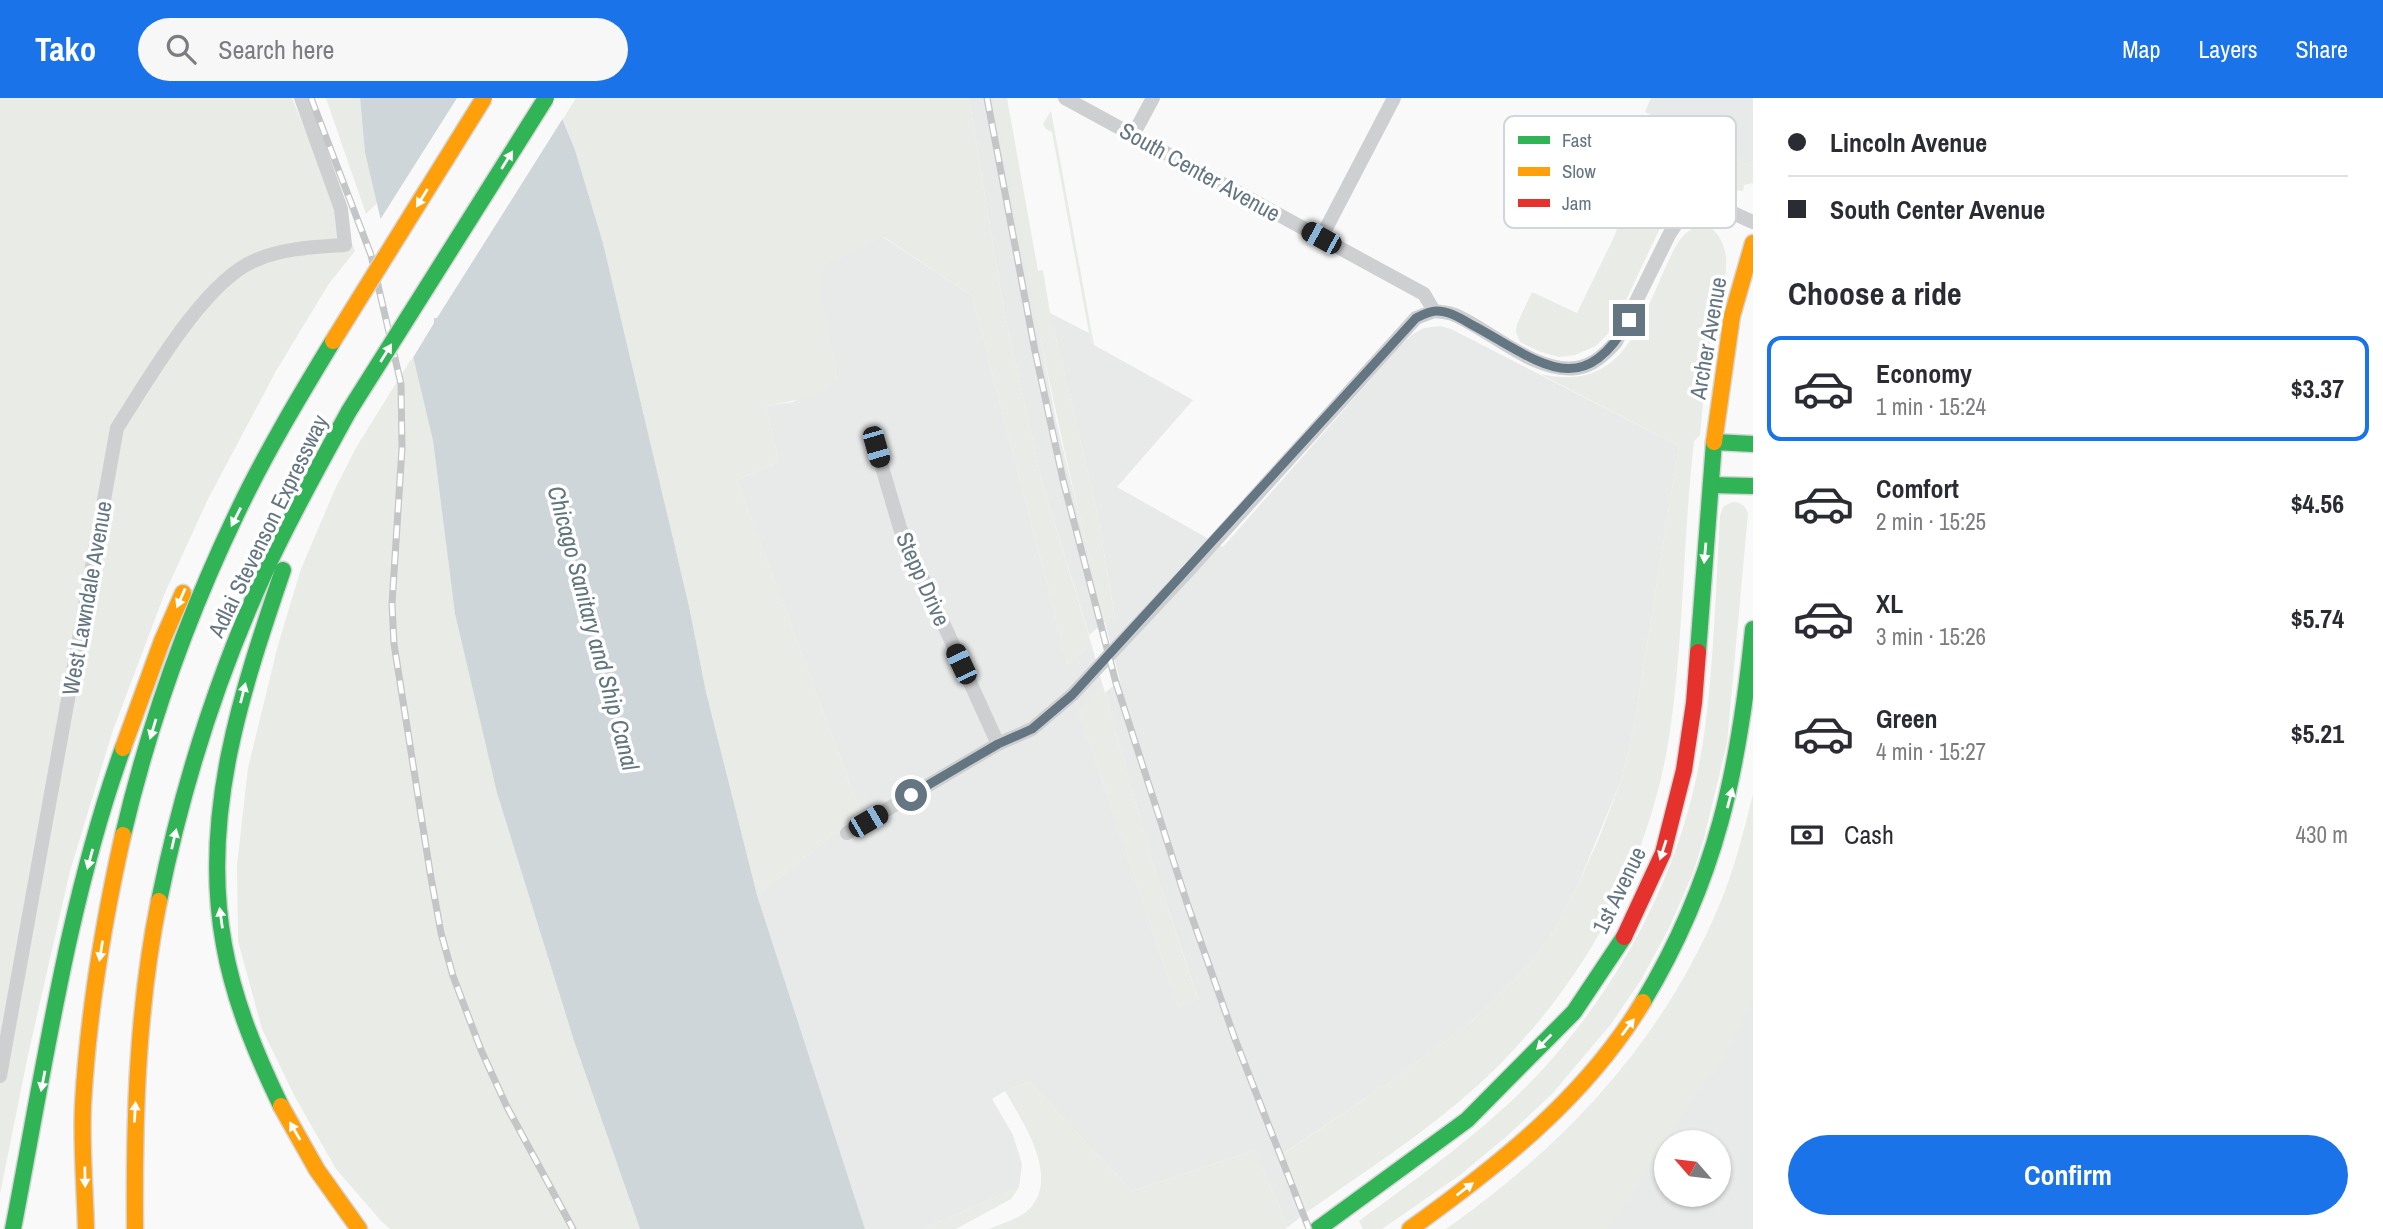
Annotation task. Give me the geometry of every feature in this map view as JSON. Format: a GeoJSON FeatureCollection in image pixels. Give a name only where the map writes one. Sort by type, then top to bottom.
{"type":"FeatureCollection","features":[{"type":"Feature","properties":{"kind":"main road","name":"Adlai Stevenson Expressway"},"geometry":{"type":"LineString","coordinates":[[86,1229],[83,1109],[91,1014],[122,840],[159,708],[179,649],[203,589],[257,475],[302,393],[484,98]]}},
{"type":"Feature","properties":{"kind":"main road","name":"Adlai Stevenson Expressway"},"geometry":{"type":"LineString","coordinates":[[135,1229],[134,1138],[139,1049],[149,958],[183,799],[213,704],[254,597],[316,471],[349,411],[546,98]]}},
{"type":"Feature","properties":{"kind":"main road","name":"Archer Avenue"},"geometry":{"type":"LineString","coordinates":[[1711,485],[1726,347],[1735,301],[1753,243]]}},
{"type":"Feature","properties":{"kind":"main road"},"geometry":{"type":"LineString","coordinates":[[224,502],[302,393]]}},
{"type":"Feature","properties":{"kind":"main road"},"geometry":{"type":"LineString","coordinates":[[1714,442],[1753,444]]}},
{"type":"Feature","properties":{"kind":"main road"},"geometry":{"type":"LineString","coordinates":[[316,471],[248,671],[227,760],[218,829],[218,897],[228,968],[254,1051],[289,1121],[359,1229]]}},
{"type":"Feature","properties":{"kind":"main road"},"geometry":{"type":"LineString","coordinates":[[1711,485],[1753,486]]}},
{"type":"Feature","properties":{"kind":"main road","name":"1st Avenue"},"geometry":{"type":"LineString","coordinates":[[1318,1229],[1467,1120],[1574,1012],[1624,937],[1663,853],[1684,771],[1694,703],[1711,485]]}},
{"type":"Feature","properties":{"kind":"main road"},"geometry":{"type":"LineString","coordinates":[[13,1229],[69,943],[90,856],[120,757],[162,641],[190,578]]}},
{"type":"Feature","properties":{"kind":"main road"},"geometry":{"type":"LineString","coordinates":[[1410,1229],[1512,1152],[1541,1126],[1585,1080],[1634,1018],[1653,988],[1674,951],[1703,887],[1732,791],[1742,739],[1753,629]]}},
{"type":"Feature","properties":{"kind":"main road"},"geometry":{"type":"LineString","coordinates":[[28,1229],[34,1123]]}},
{"type":"Feature","properties":{"kind":"main road"},"geometry":{"type":"LineString","coordinates":[[319,1170],[366,1229]]}},
{"type":"Feature","properties":{"kind":"street","name":"West Lawndale Avenue"},"geometry":{"type":"LineString","coordinates":[[0,1076],[117,428],[166,351],[207,298],[235,271],[254,260],[276,253],[345,245],[341,209],[301,98]]}},
{"type":"Feature","properties":{"kind":"street","name":"South Center Avenue"},"geometry":{"type":"LineString","coordinates":[[1065,98],[1423,294],[1434,310],[1453,314],[1545,364],[1560,368],[1576,369],[1588,365],[1603,356],[1616,342],[1673,228]]}},
{"type":"Feature","properties":{"kind":"street"},"geometry":{"type":"LineString","coordinates":[[1133,135],[1153,98]]}},
{"type":"Feature","properties":{"kind":"street"},"geometry":{"type":"LineString","coordinates":[[1321,238],[1394,98]]}},
{"type":"Feature","properties":{"kind":"street","name":"South Center Avenue"},"geometry":{"type":"LineString","coordinates":[[1736,215],[1753,222]]}},
{"type":"Feature","properties":{"kind":"street"},"geometry":{"type":"LineString","coordinates":[[847,833],[998,744],[1032,729],[1072,695],[1416,318],[1434,310]]}},
{"type":"Feature","properties":{"kind":"street","name":"Stepp Drive"},"geometry":{"type":"LineString","coordinates":[[876,447],[900,528],[998,744]]}},
{"type":"Feature","properties":{"kind":"shaded area"},"geometry":{"type":"Polygon","coordinates":[[[0,98],[292,98],[355,251],[328,285],[276,371],[208,499],[164,595],[112,733],[70,871],[0,1194],[0,98]]]}},
{"type":"Feature","properties":{"kind":"shaded area"},"geometry":{"type":"Polygon","coordinates":[[[326,98],[360,98],[365,153],[377,203],[366,214],[326,98]]]}},
{"type":"Feature","properties":{"kind":"shaded area"},"geometry":{"type":"Polygon","coordinates":[[[576,98],[969,98],[1004,311],[1042,482],[1091,643],[1068,665],[972,296],[884,237],[818,269],[837,379],[817,396],[766,406],[779,462],[737,480],[861,813],[757,895],[706,692],[689,606],[603,243],[563,119],[576,98]]]}},
{"type":"Feature","properties":{"kind":"shaded area"},"geometry":{"type":"Polygon","coordinates":[[[969,98],[994,98],[1056,420],[1105,622],[1089,635],[1042,482],[1004,311],[969,98]]]}},
{"type":"Feature","properties":{"kind":"shaded area"},"geometry":{"type":"Polygon","coordinates":[[[994,98],[1007,98],[1038,271],[1043,270],[1050,313],[1096,507],[1115,618],[1106,627],[1045,364],[994,98]]]}},
{"type":"Feature","properties":{"kind":"shaded area"},"geometry":{"type":"Polygon","coordinates":[[[1651,98],[1753,98],[1753,167],[1736,158],[1736,116],[1653,116],[1645,112],[1651,98]]]}},
{"type":"Feature","properties":{"kind":"shaded area"},"geometry":{"type":"Polygon","coordinates":[[[1051,111],[1094,345],[1089,333],[1052,132],[1043,124],[1051,111]]]}},
{"type":"Feature","properties":{"kind":"shaded area"},"geometry":{"type":"Polygon","coordinates":[[[1736,158],[1753,167],[1753,183],[1744,185],[1743,191],[1736,190],[1736,158]]]}},
{"type":"Feature","properties":{"kind":"shaded area"},"geometry":{"type":"Polygon","coordinates":[[[1617,228],[1660,228],[1613,328],[1596,346],[1575,355],[1559,357],[1520,342],[1516,332],[1517,324],[1532,292],[1577,313],[1617,228]]]}},
{"type":"Feature","properties":{"kind":"shaded area"},"geometry":{"type":"Polygon","coordinates":[[[1713,229],[1724,247],[1726,273],[1714,316],[1700,435],[1694,441],[1670,731],[1660,782],[1646,831],[1627,879],[1578,969],[1514,1050],[1437,1120],[1307,1212],[1283,1154],[1394,1079],[1472,1021],[1530,964],[1557,926],[1599,838],[1622,778],[1634,725],[1679,446],[1540,374],[1568,377],[1590,374],[1609,364],[1624,350],[1636,332],[1676,246],[1690,230],[1713,229]]]}},
{"type":"Feature","properties":{"kind":"shaded area"},"geometry":{"type":"Polygon","coordinates":[[[883,237],[972,296],[1068,665],[1091,643],[1103,686],[1079,711],[1178,1007],[1198,999],[1152,861],[1105,693],[1120,680],[1106,627],[1115,617],[1096,507],[1050,313],[1089,333],[1094,345],[1193,400],[1117,487],[1223,547],[1400,346],[1424,328],[1440,326],[1451,329],[1679,446],[1634,725],[1622,778],[1577,887],[1557,926],[1530,964],[1472,1021],[1394,1079],[1284,1153],[1307,1212],[1288,1227],[1255,1150],[1132,1191],[1029,1082],[992,1099],[1013,1135],[1022,1164],[1019,1187],[922,1229],[865,1229],[757,895],[861,813],[737,480],[779,462],[766,406],[793,402],[837,379],[817,269],[883,237]]]}},
{"type":"Feature","properties":{"kind":"shaded area"},"geometry":{"type":"Polygon","coordinates":[[[413,356],[433,441],[455,614],[497,793],[574,1041],[640,1229],[390,1229],[336,1169],[295,1097],[262,1029],[238,941],[237,865],[248,768],[278,645],[301,569],[336,487],[357,446],[413,356]]]}},
{"type":"Feature","properties":{"kind":"shaded area"},"geometry":{"type":"Polygon","coordinates":[[[1732,502],[1742,505],[1748,513],[1727,743],[1704,838],[1693,873],[1669,928],[1641,980],[1611,1024],[1552,1094],[1460,1175],[1382,1229],[1363,1229],[1359,1221],[1431,1168],[1501,1111],[1543,1069],[1574,1033],[1602,994],[1650,911],[1685,821],[1697,775],[1711,675],[1720,516],[1723,507],[1732,502]]]}},
{"type":"Feature","properties":{"kind":"shaded area"},"geometry":{"type":"Polygon","coordinates":[[[1103,686],[1152,861],[1198,1000],[1178,1007],[1079,711],[1103,686]]]}},
{"type":"Feature","properties":{"kind":"shaded area"},"geometry":{"type":"Polygon","coordinates":[[[1753,794],[1753,999],[1715,1075],[1709,1072],[1672,1130],[1654,1130],[1654,1157],[1608,1229],[1446,1229],[1492,1195],[1574,1121],[1611,1081],[1645,1038],[1702,943],[1725,891],[1753,794]]]}},
{"type":"Feature","properties":{"kind":"shaded area"},"geometry":{"type":"Polygon","coordinates":[[[1753,917],[1753,1229],[1559,1229],[1753,917]]]}},
{"type":"Feature","properties":{"kind":"shaded area"},"geometry":{"type":"Polygon","coordinates":[[[1029,1082],[1132,1191],[1255,1150],[1288,1227],[989,1229],[1023,1214],[1032,1206],[1039,1193],[1041,1178],[1035,1147],[1005,1091],[1029,1082]]]}},
{"type":"Feature","properties":{"kind":"shaded area"},"geometry":{"type":"Polygon","coordinates":[[[1019,1187],[1011,1199],[956,1229],[922,1229],[1019,1187]]]}},
{"type":"Feature","properties":{"kind":"water","name":"Chicago Sanitary and Ship Canal"},"geometry":{"type":"Polygon","coordinates":[[[360,98],[554,98],[575,150],[603,243],[689,606],[706,692],[757,895],[865,1229],[640,1229],[574,1041],[497,793],[455,614],[433,441],[365,153],[360,98]]]}},
{"type":"Feature","properties":{"kind":"pier"},"geometry":{"type":"Polygon","coordinates":[[[457,98],[558,98],[565,115],[437,318],[434,318],[434,323],[411,361],[378,223],[457,98]]]}},
{"type":"Feature","properties":{"kind":"railway"},"geometry":{"type":"LineString","coordinates":[[311,98],[371,255],[401,384],[402,448],[392,604],[394,644],[441,933],[453,976],[481,1050],[507,1107],[573,1229]]}},
{"type":"Feature","properties":{"kind":"railway"},"geometry":{"type":"LineString","coordinates":[[987,98],[1035,351],[1063,480],[1116,683],[1187,903],[1235,1039],[1309,1229]]}},
{"type":"Feature","properties":{"kind":"traffic: fast"},"geometry":{"type":"LineString","coordinates":[[349,411],[546,98]]}},
{"type":"Feature","properties":{"kind":"traffic: fast"},"geometry":{"type":"LineString","coordinates":[[123,835],[158,711],[202,591],[259,469],[333,341]]}},
{"type":"Feature","properties":{"kind":"traffic: fast"},"geometry":{"type":"LineString","coordinates":[[159,901],[190,775],[231,652],[275,551],[349,411]]}},
{"type":"Feature","properties":{"kind":"traffic: fast"},"geometry":{"type":"LineString","coordinates":[[1698,652],[1714,442],[1753,444]]}},
{"type":"Feature","properties":{"kind":"traffic: fast"},"geometry":{"type":"LineString","coordinates":[[1711,485],[1753,486]]}},
{"type":"Feature","properties":{"kind":"traffic: fast"},"geometry":{"type":"LineString","coordinates":[[281,1106],[247,1027],[228,966],[218,897],[217,849],[229,754],[253,661],[283,570]]}},
{"type":"Feature","properties":{"kind":"traffic: fast"},"geometry":{"type":"LineString","coordinates":[[1643,1002],[1689,912],[1707,867],[1732,776],[1753,629]]}},
{"type":"Feature","properties":{"kind":"traffic: fast"},"geometry":{"type":"LineString","coordinates":[[13,1229],[72,926],[87,865],[123,748]]}},
{"type":"Feature","properties":{"kind":"traffic: fast"},"geometry":{"type":"LineString","coordinates":[[1318,1229],[1467,1120],[1574,1012],[1624,937]]}},
{"type":"Feature","properties":{"kind":"traffic: slow"},"geometry":{"type":"LineString","coordinates":[[333,341],[484,98]]}},
{"type":"Feature","properties":{"kind":"traffic: slow"},"geometry":{"type":"LineString","coordinates":[[1714,442],[1732,316],[1753,243]]}},
{"type":"Feature","properties":{"kind":"traffic: slow"},"geometry":{"type":"LineString","coordinates":[[123,748],[162,641],[183,593]]}},
{"type":"Feature","properties":{"kind":"traffic: slow"},"geometry":{"type":"LineString","coordinates":[[86,1229],[82,1136],[85,1071],[97,969],[123,835]]}},
{"type":"Feature","properties":{"kind":"traffic: slow"},"geometry":{"type":"LineString","coordinates":[[135,1229],[138,1064],[146,982],[159,901]]}},
{"type":"Feature","properties":{"kind":"traffic: slow"},"geometry":{"type":"LineString","coordinates":[[1410,1229],[1508,1154],[1568,1099],[1595,1069],[1643,1002]]}},
{"type":"Feature","properties":{"kind":"traffic: slow"},"geometry":{"type":"LineString","coordinates":[[281,1106],[317,1170],[359,1229]]}},
{"type":"Feature","properties":{"kind":"traffic: jam"},"geometry":{"type":"LineString","coordinates":[[1624,937],[1663,853],[1684,770],[1698,652]]}},
{"type":"Feature","properties":{"kind":"route"},"geometry":{"type":"LineString","coordinates":[[911,795],[998,744],[1032,729],[1052,714],[1188,571],[1416,318],[1434,310],[1453,314],[1528,357],[1560,368],[1576,369],[1603,356],[1616,342],[1629,320]]}}]}
